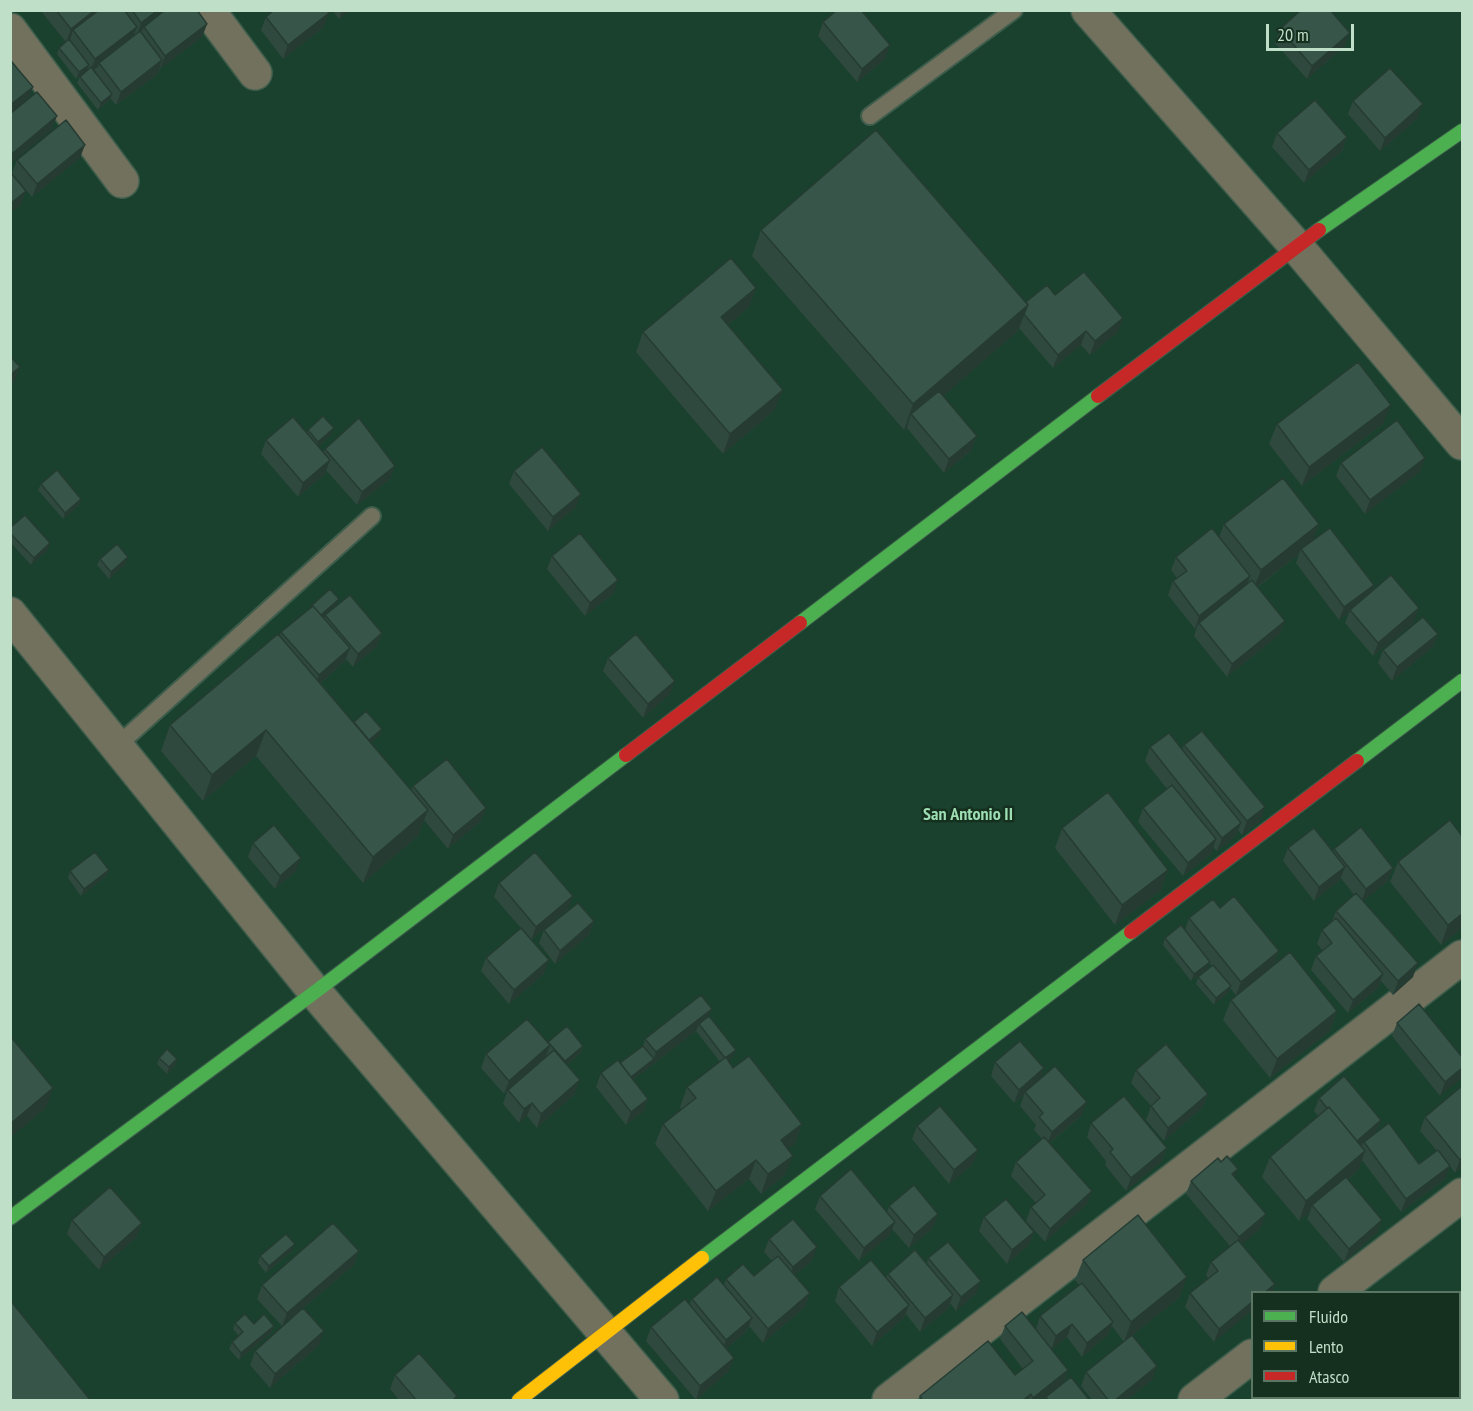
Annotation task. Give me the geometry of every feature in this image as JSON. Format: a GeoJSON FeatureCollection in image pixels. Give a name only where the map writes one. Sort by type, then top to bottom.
{"type":"FeatureCollection","features":[{"type":"Feature","properties":{"kind":"street"},"geometry":{"type":"LineString","coordinates":[[208,10],[255,73]]}},
{"type":"Feature","properties":{"kind":"street"},"geometry":{"type":"LineString","coordinates":[[1088,10],[1296,246],[1462,443]]}},
{"type":"Feature","properties":{"kind":"street"},"geometry":{"type":"LineString","coordinates":[[10,30],[123,181]]}},
{"type":"Feature","properties":{"kind":"street"},"geometry":{"type":"LineString","coordinates":[[10,1218],[315,992],[1296,246],[1462,131]]}},
{"type":"Feature","properties":{"kind":"street"},"geometry":{"type":"LineString","coordinates":[[10,614],[315,992],[662,1401]]}},
{"type":"Feature","properties":{"kind":"street"},"geometry":{"type":"LineString","coordinates":[[519,1401],[604,1332],[1462,681]]}},
{"type":"Feature","properties":{"kind":"street"},"geometry":{"type":"LineString","coordinates":[[889,1401],[1462,957]]}},
{"type":"Feature","properties":{"kind":"street"},"geometry":{"type":"LineString","coordinates":[[1338,1291],[1462,1195]]}},
{"type":"Feature","properties":{"kind":"street"},"geometry":{"type":"LineString","coordinates":[[1195,1401],[1251,1357]]}},
{"type":"Feature","properties":{"kind":"lane"},"geometry":{"type":"LineString","coordinates":[[870,116],[1014,10]]}},
{"type":"Feature","properties":{"kind":"lane"},"geometry":{"type":"LineString","coordinates":[[117,747],[372,516]]}},
{"type":"Feature","properties":{"kind":"building"},"geometry":{"type":"Polygon","coordinates":[[[56,10],[95,10],[71,29],[56,10]]]}},
{"type":"Feature","properties":{"kind":"building"},"geometry":{"type":"Polygon","coordinates":[[[99,10],[124,10],[137,27],[95,59],[73,30],[99,10]]]}},
{"type":"Feature","properties":{"kind":"building"},"geometry":{"type":"Polygon","coordinates":[[[132,10],[158,10],[141,23],[132,10]]]}},
{"type":"Feature","properties":{"kind":"building"},"geometry":{"type":"Polygon","coordinates":[[[165,10],[197,10],[207,24],[165,56],[144,27],[165,10]]]}},
{"type":"Feature","properties":{"kind":"building"},"geometry":{"type":"Polygon","coordinates":[[[274,10],[327,10],[329,13],[288,45],[266,17],[274,10]]]}},
{"type":"Feature","properties":{"kind":"building"},"geometry":{"type":"Polygon","coordinates":[[[837,10],[861,10],[890,45],[862,69],[823,22],[837,10]]]}},
{"type":"Feature","properties":{"kind":"building"},"geometry":{"type":"Polygon","coordinates":[[[1301,10],[1330,10],[1350,33],[1312,66],[1280,29],[1301,10]]]}},
{"type":"Feature","properties":{"kind":"building"},"geometry":{"type":"Polygon","coordinates":[[[140,31],[162,60],[121,92],[99,63],[140,31]]]}},
{"type":"Feature","properties":{"kind":"building"},"geometry":{"type":"Polygon","coordinates":[[[69,39],[89,65],[79,72],[59,48],[69,39]]]}},
{"type":"Feature","properties":{"kind":"building"},"geometry":{"type":"Polygon","coordinates":[[[10,60],[33,87],[10,105],[10,60]]]}},
{"type":"Feature","properties":{"kind":"building"},"geometry":{"type":"Polygon","coordinates":[[[91,67],[112,94],[101,103],[80,77],[91,67]]]}},
{"type":"Feature","properties":{"kind":"building"},"geometry":{"type":"Polygon","coordinates":[[[1390,68],[1423,104],[1385,138],[1353,101],[1390,68]]]}},
{"type":"Feature","properties":{"kind":"building"},"geometry":{"type":"Polygon","coordinates":[[[37,92],[57,116],[13,153],[10,150],[10,114],[37,92]]]}},
{"type":"Feature","properties":{"kind":"building"},"geometry":{"type":"Polygon","coordinates":[[[1315,100],[1347,137],[1309,170],[1277,133],[1315,100]]]}},
{"type":"Feature","properties":{"kind":"building"},"geometry":{"type":"Polygon","coordinates":[[[66,120],[85,145],[37,184],[17,160],[66,120]]]}},
{"type":"Feature","properties":{"kind":"building"},"geometry":{"type":"Polygon","coordinates":[[[876,130],[1028,305],[913,404],[761,230],[876,130]]]}},
{"type":"Feature","properties":{"kind":"building"},"geometry":{"type":"Polygon","coordinates":[[[10,172],[26,191],[10,204],[10,172]]]}},
{"type":"Feature","properties":{"kind":"building"},"geometry":{"type":"Polygon","coordinates":[[[731,258],[756,288],[721,317],[783,390],[730,434],[643,332],[731,258]]]}},
{"type":"Feature","properties":{"kind":"building"},"geometry":{"type":"Polygon","coordinates":[[[1084,272],[1123,318],[1095,341],[1086,331],[1058,355],[1024,314],[1028,305],[1026,302],[1047,285],[1055,295],[1084,272]]]}},
{"type":"Feature","properties":{"kind":"building"},"geometry":{"type":"Polygon","coordinates":[[[10,356],[20,367],[10,375],[10,356]]]}},
{"type":"Feature","properties":{"kind":"building"},"geometry":{"type":"Polygon","coordinates":[[[1358,362],[1391,405],[1309,467],[1277,424],[1358,362]]]}},
{"type":"Feature","properties":{"kind":"building"},"geometry":{"type":"Polygon","coordinates":[[[939,391],[977,436],[949,459],[911,414],[939,391]]]}},
{"type":"Feature","properties":{"kind":"building"},"geometry":{"type":"Polygon","coordinates":[[[323,416],[334,428],[318,442],[308,430],[323,416]]]}},
{"type":"Feature","properties":{"kind":"building"},"geometry":{"type":"Polygon","coordinates":[[[293,417],[330,460],[303,483],[266,440],[293,417]]]}},
{"type":"Feature","properties":{"kind":"building"},"geometry":{"type":"Polygon","coordinates":[[[359,418],[395,466],[362,492],[325,449],[359,418]]]}},
{"type":"Feature","properties":{"kind":"building"},"geometry":{"type":"Polygon","coordinates":[[[1397,420],[1425,458],[1370,500],[1341,463],[1397,420]]]}},
{"type":"Feature","properties":{"kind":"building"},"geometry":{"type":"Polygon","coordinates":[[[542,447],[581,494],[553,517],[514,471],[542,447]]]}},
{"type":"Feature","properties":{"kind":"building"},"geometry":{"type":"Polygon","coordinates":[[[57,470],[81,499],[65,513],[41,484],[57,470]]]}},
{"type":"Feature","properties":{"kind":"building"},"geometry":{"type":"Polygon","coordinates":[[[1283,478],[1319,524],[1261,570],[1224,524],[1283,478]]]}},
{"type":"Feature","properties":{"kind":"building"},"geometry":{"type":"Polygon","coordinates":[[[25,515],[50,543],[34,558],[10,533],[10,528],[25,515]]]}},
{"type":"Feature","properties":{"kind":"building"},"geometry":{"type":"Polygon","coordinates":[[[1212,528],[1250,576],[1199,616],[1173,581],[1187,571],[1176,557],[1212,528]]]}},
{"type":"Feature","properties":{"kind":"building"},"geometry":{"type":"Polygon","coordinates":[[[1330,528],[1374,585],[1344,607],[1301,549],[1330,528]]]}},
{"type":"Feature","properties":{"kind":"building"},"geometry":{"type":"Polygon","coordinates":[[[580,533],[618,580],[590,603],[552,556],[580,533]]]}},
{"type":"Feature","properties":{"kind":"building"},"geometry":{"type":"Polygon","coordinates":[[[117,544],[128,557],[111,572],[100,559],[117,544]]]}},
{"type":"Feature","properties":{"kind":"building"},"geometry":{"type":"Polygon","coordinates":[[[1391,575],[1419,608],[1378,643],[1350,610],[1391,575]]]}},
{"type":"Feature","properties":{"kind":"building"},"geometry":{"type":"Polygon","coordinates":[[[1252,580],[1285,621],[1232,664],[1199,623],[1252,580]]]}},
{"type":"Feature","properties":{"kind":"building"},"geometry":{"type":"Polygon","coordinates":[[[330,589],[339,599],[321,615],[313,606],[310,607],[330,589]]]}},
{"type":"Feature","properties":{"kind":"building"},"geometry":{"type":"Polygon","coordinates":[[[350,595],[382,633],[358,654],[325,615],[350,595]]]}},
{"type":"Feature","properties":{"kind":"building"},"geometry":{"type":"Polygon","coordinates":[[[313,606],[350,648],[319,675],[281,632],[313,606]]]}},
{"type":"Feature","properties":{"kind":"building"},"geometry":{"type":"Polygon","coordinates":[[[1423,617],[1438,634],[1397,667],[1383,650],[1423,617]]]}},
{"type":"Feature","properties":{"kind":"building"},"geometry":{"type":"Polygon","coordinates":[[[278,634],[428,810],[373,857],[266,730],[212,775],[170,725],[278,634]]]}},
{"type":"Feature","properties":{"kind":"building"},"geometry":{"type":"Polygon","coordinates":[[[636,634],[675,681],[648,704],[608,658],[636,634]]]}},
{"type":"Feature","properties":{"kind":"building"},"geometry":{"type":"Polygon","coordinates":[[[366,711],[382,729],[369,740],[354,722],[366,711]]]}},
{"type":"Feature","properties":{"kind":"building"},"geometry":{"type":"Polygon","coordinates":[[[1202,731],[1265,807],[1247,821],[1184,745],[1202,731]]]}},
{"type":"Feature","properties":{"kind":"building"},"geometry":{"type":"Polygon","coordinates":[[[1169,733],[1241,823],[1222,838],[1150,747],[1169,733]]]}},
{"type":"Feature","properties":{"kind":"building"},"geometry":{"type":"Polygon","coordinates":[[[447,759],[486,808],[453,835],[413,786],[447,759]]]}},
{"type":"Feature","properties":{"kind":"building"},"geometry":{"type":"Polygon","coordinates":[[[1172,785],[1216,839],[1188,863],[1143,808],[1172,785]]]}},
{"type":"Feature","properties":{"kind":"building"},"geometry":{"type":"Polygon","coordinates":[[[1108,792],[1168,870],[1122,905],[1062,828],[1108,792]]]}},
{"type":"Feature","properties":{"kind":"building"},"geometry":{"type":"Polygon","coordinates":[[[1450,820],[1462,836],[1462,914],[1448,925],[1398,862],[1450,820]]]}},
{"type":"Feature","properties":{"kind":"building"},"geometry":{"type":"Polygon","coordinates":[[[274,825],[301,858],[280,876],[253,843],[274,825]]]}},
{"type":"Feature","properties":{"kind":"building"},"geometry":{"type":"Polygon","coordinates":[[[1361,827],[1393,868],[1366,889],[1334,849],[1361,827]]]}},
{"type":"Feature","properties":{"kind":"building"},"geometry":{"type":"Polygon","coordinates":[[[1314,828],[1345,867],[1319,887],[1288,848],[1314,828]]]}},
{"type":"Feature","properties":{"kind":"building"},"geometry":{"type":"Polygon","coordinates":[[[95,852],[109,870],[84,889],[70,871],[95,852]]]}},
{"type":"Feature","properties":{"kind":"building"},"geometry":{"type":"Polygon","coordinates":[[[535,852],[573,896],[536,927],[499,883],[535,852]]]}},
{"type":"Feature","properties":{"kind":"building"},"geometry":{"type":"Polygon","coordinates":[[[1356,893],[1418,963],[1398,981],[1336,911],[1356,893]]]}},
{"type":"Feature","properties":{"kind":"building"},"geometry":{"type":"Polygon","coordinates":[[[1234,896],[1279,951],[1241,982],[1189,918],[1213,899],[1220,908],[1234,896]]]}},
{"type":"Feature","properties":{"kind":"building"},"geometry":{"type":"Polygon","coordinates":[[[578,903],[594,921],[560,951],[544,930],[578,903]]]}},
{"type":"Feature","properties":{"kind":"building"},"geometry":{"type":"Polygon","coordinates":[[[1336,918],[1383,974],[1353,1000],[1316,956],[1332,943],[1322,930],[1336,918]]]}},
{"type":"Feature","properties":{"kind":"building"},"geometry":{"type":"Polygon","coordinates":[[[1181,925],[1210,962],[1194,974],[1165,938],[1181,925]]]}},
{"type":"Feature","properties":{"kind":"building"},"geometry":{"type":"Polygon","coordinates":[[[521,928],[549,960],[514,990],[486,958],[521,928]]]}},
{"type":"Feature","properties":{"kind":"building"},"geometry":{"type":"Polygon","coordinates":[[[1290,952],[1337,1011],[1277,1059],[1231,1000],[1290,952]]]}},
{"type":"Feature","properties":{"kind":"building"},"geometry":{"type":"Polygon","coordinates":[[[1213,965],[1231,986],[1216,998],[1198,977],[1213,965]]]}},
{"type":"Feature","properties":{"kind":"building"},"geometry":{"type":"Polygon","coordinates":[[[701,995],[712,1009],[656,1052],[645,1039],[701,995]]]}},
{"type":"Feature","properties":{"kind":"building"},"geometry":{"type":"Polygon","coordinates":[[[1419,1004],[1462,1057],[1462,1068],[1445,1082],[1397,1023],[1419,1004]]]}},
{"type":"Feature","properties":{"kind":"building"},"geometry":{"type":"Polygon","coordinates":[[[709,1016],[736,1050],[725,1058],[699,1024],[709,1016]]]}},
{"type":"Feature","properties":{"kind":"building"},"geometry":{"type":"Polygon","coordinates":[[[527,1019],[550,1045],[509,1081],[486,1054],[527,1019]]]}},
{"type":"Feature","properties":{"kind":"building"},"geometry":{"type":"Polygon","coordinates":[[[567,1026],[583,1046],[565,1061],[548,1042],[567,1026]]]}},
{"type":"Feature","properties":{"kind":"building"},"geometry":{"type":"Polygon","coordinates":[[[10,1037],[53,1088],[10,1124],[10,1037]]]}},
{"type":"Feature","properties":{"kind":"building"},"geometry":{"type":"Polygon","coordinates":[[[1020,1041],[1044,1068],[1019,1090],[995,1062],[1020,1041]]]}},
{"type":"Feature","properties":{"kind":"building"},"geometry":{"type":"Polygon","coordinates":[[[1166,1044],[1208,1094],[1168,1128],[1151,1106],[1160,1098],[1136,1070],[1166,1044]]]}},
{"type":"Feature","properties":{"kind":"building"},"geometry":{"type":"Polygon","coordinates":[[[643,1046],[654,1059],[631,1077],[620,1063],[643,1046]]]}},
{"type":"Feature","properties":{"kind":"building"},"geometry":{"type":"Polygon","coordinates":[[[167,1049],[177,1059],[169,1067],[159,1058],[167,1049]]]}},
{"type":"Feature","properties":{"kind":"building"},"geometry":{"type":"Polygon","coordinates":[[[554,1050],[580,1080],[541,1114],[532,1103],[524,1109],[508,1090],[554,1050]]]}},
{"type":"Feature","properties":{"kind":"building"},"geometry":{"type":"Polygon","coordinates":[[[749,1056],[802,1124],[781,1140],[793,1156],[768,1174],[756,1160],[716,1191],[663,1124],[696,1098],[687,1087],[726,1057],[733,1068],[749,1056]]]}},
{"type":"Feature","properties":{"kind":"building"},"geometry":{"type":"Polygon","coordinates":[[[618,1060],[648,1099],[631,1112],[601,1073],[618,1060]]]}},
{"type":"Feature","properties":{"kind":"building"},"geometry":{"type":"Polygon","coordinates":[[[1055,1066],[1087,1102],[1052,1132],[1039,1117],[1043,1113],[1025,1092],[1055,1066]]]}},
{"type":"Feature","properties":{"kind":"building"},"geometry":{"type":"Polygon","coordinates":[[[1344,1076],[1381,1120],[1357,1141],[1319,1098],[1344,1076]]]}},
{"type":"Feature","properties":{"kind":"building"},"geometry":{"type":"Polygon","coordinates":[[[1462,1086],[1462,1157],[1460,1160],[1425,1117],[1462,1086]]]}},
{"type":"Feature","properties":{"kind":"building"},"geometry":{"type":"Polygon","coordinates":[[[1124,1096],[1167,1148],[1131,1178],[1110,1152],[1113,1149],[1091,1123],[1124,1096]]]}},
{"type":"Feature","properties":{"kind":"building"},"geometry":{"type":"Polygon","coordinates":[[[940,1106],[978,1150],[954,1170],[917,1126],[940,1106]]]}},
{"type":"Feature","properties":{"kind":"building"},"geometry":{"type":"Polygon","coordinates":[[[1329,1107],[1365,1151],[1306,1201],[1270,1157],[1329,1107]]]}},
{"type":"Feature","properties":{"kind":"building"},"geometry":{"type":"Polygon","coordinates":[[[1389,1123],[1419,1164],[1438,1150],[1450,1166],[1406,1199],[1364,1142],[1389,1123]]]}},
{"type":"Feature","properties":{"kind":"building"},"geometry":{"type":"Polygon","coordinates":[[[1044,1137],[1092,1191],[1050,1229],[1031,1207],[1045,1195],[1016,1162],[1044,1137]]]}},
{"type":"Feature","properties":{"kind":"building"},"geometry":{"type":"Polygon","coordinates":[[[1227,1156],[1238,1169],[1232,1174],[1266,1214],[1239,1237],[1191,1181],[1218,1158],[1221,1162],[1227,1156]]]}},
{"type":"Feature","properties":{"kind":"building"},"geometry":{"type":"Polygon","coordinates":[[[851,1169],[895,1222],[864,1248],[820,1196],[851,1169]]]}},
{"type":"Feature","properties":{"kind":"building"},"geometry":{"type":"Polygon","coordinates":[[[1346,1177],[1382,1220],[1349,1249],[1312,1205],[1346,1177]]]}},
{"type":"Feature","properties":{"kind":"building"},"geometry":{"type":"Polygon","coordinates":[[[914,1185],[938,1214],[914,1235],[889,1206],[914,1185]]]}},
{"type":"Feature","properties":{"kind":"building"},"geometry":{"type":"Polygon","coordinates":[[[110,1187],[142,1223],[104,1257],[72,1220],[110,1187]]]}},
{"type":"Feature","properties":{"kind":"building"},"geometry":{"type":"Polygon","coordinates":[[[1006,1199],[1034,1232],[1012,1250],[984,1217],[1006,1199]]]}},
{"type":"Feature","properties":{"kind":"building"},"geometry":{"type":"Polygon","coordinates":[[[1138,1215],[1187,1277],[1131,1322],[1083,1260],[1138,1215]]]}},
{"type":"Feature","properties":{"kind":"building"},"geometry":{"type":"Polygon","coordinates":[[[793,1219],[817,1247],[793,1267],[769,1239],[793,1219]]]}},
{"type":"Feature","properties":{"kind":"building"},"geometry":{"type":"Polygon","coordinates":[[[333,1223],[359,1251],[287,1313],[262,1285],[333,1223]]]}},
{"type":"Feature","properties":{"kind":"building"},"geometry":{"type":"Polygon","coordinates":[[[286,1234],[295,1244],[269,1266],[260,1256],[286,1234]]]}},
{"type":"Feature","properties":{"kind":"building"},"geometry":{"type":"Polygon","coordinates":[[[1238,1240],[1275,1284],[1266,1291],[1251,1291],[1251,1303],[1219,1329],[1190,1293],[1218,1271],[1211,1262],[1238,1240]]]}},
{"type":"Feature","properties":{"kind":"building"},"geometry":{"type":"Polygon","coordinates":[[[948,1242],[981,1281],[961,1297],[928,1258],[948,1242]]]}},
{"type":"Feature","properties":{"kind":"building"},"geometry":{"type":"Polygon","coordinates":[[[915,1250],[953,1295],[925,1318],[888,1274],[915,1250]]]}},
{"type":"Feature","properties":{"kind":"building"},"geometry":{"type":"Polygon","coordinates":[[[778,1256],[810,1293],[768,1329],[726,1279],[743,1264],[754,1276],[778,1256]]]}},
{"type":"Feature","properties":{"kind":"building"},"geometry":{"type":"Polygon","coordinates":[[[871,1260],[909,1305],[877,1332],[839,1287],[871,1260]]]}},
{"type":"Feature","properties":{"kind":"building"},"geometry":{"type":"Polygon","coordinates":[[[717,1277],[752,1318],[726,1340],[692,1299],[717,1277]]]}},
{"type":"Feature","properties":{"kind":"building"},"geometry":{"type":"Polygon","coordinates":[[[1082,1283],[1113,1322],[1087,1343],[1072,1324],[1056,1336],[1040,1316],[1082,1283]]]}},
{"type":"Feature","properties":{"kind":"building"},"geometry":{"type":"Polygon","coordinates":[[[685,1299],[734,1358],[700,1386],[651,1327],[685,1299]]]}},
{"type":"Feature","properties":{"kind":"building"},"geometry":{"type":"Polygon","coordinates":[[[10,1300],[91,1401],[10,1401],[10,1300]]]}},
{"type":"Feature","properties":{"kind":"building"},"geometry":{"type":"Polygon","coordinates":[[[303,1308],[324,1331],[275,1374],[255,1351],[303,1308]]]}},
{"type":"Feature","properties":{"kind":"building"},"geometry":{"type":"Polygon","coordinates":[[[1022,1312],[1068,1370],[1033,1398],[1031,1394],[1022,1401],[923,1401],[920,1396],[988,1341],[1015,1375],[1033,1361],[1005,1326],[1022,1312]]]}},
{"type":"Feature","properties":{"kind":"building"},"geometry":{"type":"Polygon","coordinates":[[[245,1314],[254,1324],[264,1314],[274,1326],[241,1353],[232,1342],[243,1332],[235,1323],[245,1314]]]}},
{"type":"Feature","properties":{"kind":"building"},"geometry":{"type":"Polygon","coordinates":[[[1132,1335],[1157,1366],[1114,1401],[1109,1401],[1086,1372],[1132,1335]]]}},
{"type":"Feature","properties":{"kind":"building"},"geometry":{"type":"Polygon","coordinates":[[[419,1353],[457,1396],[452,1401],[417,1401],[395,1375],[419,1353]]]}},
{"type":"Feature","properties":{"kind":"building"},"geometry":{"type":"Polygon","coordinates":[[[1071,1377],[1090,1401],[1049,1401],[1046,1397],[1071,1377]]]}},
{"type":"Feature","properties":{"kind":"traffic: fast"},"geometry":{"type":"LineString","coordinates":[[1319,230],[1462,131]]}},
{"type":"Feature","properties":{"kind":"traffic: fast"},"geometry":{"type":"LineString","coordinates":[[800,623],[1098,396]]}},
{"type":"Feature","properties":{"kind":"traffic: fast"},"geometry":{"type":"LineString","coordinates":[[1357,761],[1462,681]]}},
{"type":"Feature","properties":{"kind":"traffic: fast"},"geometry":{"type":"LineString","coordinates":[[10,1218],[315,992],[626,755]]}},
{"type":"Feature","properties":{"kind":"traffic: fast"},"geometry":{"type":"LineString","coordinates":[[702,1258],[1131,932]]}},
{"type":"Feature","properties":{"kind":"traffic: slow"},"geometry":{"type":"LineString","coordinates":[[519,1400],[702,1258]]}},
{"type":"Feature","properties":{"kind":"traffic: jam"},"geometry":{"type":"LineString","coordinates":[[1098,396],[1319,230]]}},
{"type":"Feature","properties":{"kind":"traffic: jam"},"geometry":{"type":"LineString","coordinates":[[626,755],[800,623]]}},
{"type":"Feature","properties":{"kind":"traffic: jam"},"geometry":{"type":"LineString","coordinates":[[1131,932],[1357,761]]}},
{"type":"Feature","properties":{"kind":"district","name":"San Antonio II"},"geometry":{"type":"Point","coordinates":[968,815]}}]}
